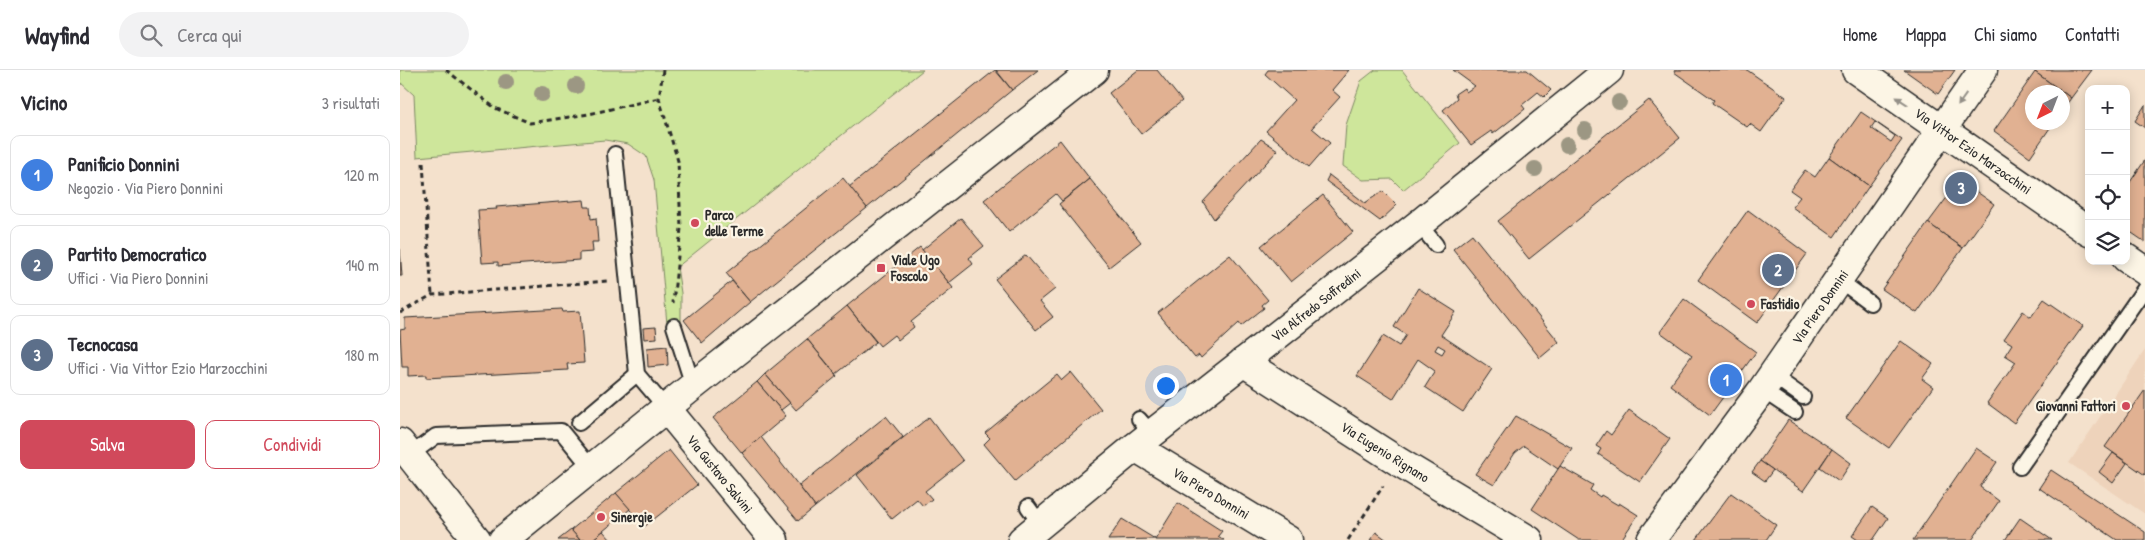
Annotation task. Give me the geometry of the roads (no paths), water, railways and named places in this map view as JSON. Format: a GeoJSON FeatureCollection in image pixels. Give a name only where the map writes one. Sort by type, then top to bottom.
{"type":"FeatureCollection","features":[{"type":"Feature","properties":{"kind":"street"},"geometry":{"type":"LineString","coordinates":[[503,540],[693,386],[1094,70]]}},
{"type":"Feature","properties":{"kind":"street","name":"Via Alfredo Soffredini"},"geometry":{"type":"LineString","coordinates":[[1030,524],[1142,433],[1243,362],[1419,224],[1609,70]]}},
{"type":"Feature","properties":{"kind":"street","name":"Via Vittor Ezio Marzocchini"},"geometry":{"type":"LineString","coordinates":[[1856,70],[2085,229]]}},
{"type":"Feature","properties":{"kind":"street","name":"Via Piero Donnini"},"geometry":{"type":"LineString","coordinates":[[1651,540],[1767,383],[1983,70]]}},
{"type":"Feature","properties":{"kind":"street"},"geometry":{"type":"LineString","coordinates":[[2130,261],[2145,271]]}},
{"type":"Feature","properties":{"kind":"street","name":"Via Eugenio Rignano"},"geometry":{"type":"LineString","coordinates":[[1243,362],[1399,462],[1529,540]]}},
{"type":"Feature","properties":{"kind":"street","name":"Via Gustavo Salvini"},"geometry":{"type":"LineString","coordinates":[[666,408],[774,540]]}},
{"type":"Feature","properties":{"kind":"street","name":"Via Piero Donnini"},"geometry":{"type":"LineString","coordinates":[[1142,433],[1288,540]]}},
{"type":"Feature","properties":{"kind":"street"},"geometry":{"type":"LineString","coordinates":[[405,449],[477,540]]}},
{"type":"Feature","properties":{"kind":"lane"},"geometry":{"type":"LineString","coordinates":[[615,154],[637,374],[666,408]]}},
{"type":"Feature","properties":{"kind":"lane"},"geometry":{"type":"LineString","coordinates":[[1419,224],[1436,245]]}},
{"type":"Feature","properties":{"kind":"lane"},"geometry":{"type":"LineString","coordinates":[[1839,280],[1870,303]]}},
{"type":"Feature","properties":{"kind":"lane"},"geometry":{"type":"LineString","coordinates":[[2020,467],[2145,288]]}},
{"type":"Feature","properties":{"kind":"lane"},"geometry":{"type":"LineString","coordinates":[[674,326],[693,386]]}},
{"type":"Feature","properties":{"kind":"lane"},"geometry":{"type":"LineString","coordinates":[[579,423],[637,374]]}},
{"type":"Feature","properties":{"kind":"lane"},"geometry":{"type":"LineString","coordinates":[[1767,383],[1803,397]]}},
{"type":"Feature","properties":{"kind":"lane"},"geometry":{"type":"LineString","coordinates":[[1767,383],[1795,412]]}},
{"type":"Feature","properties":{"kind":"lane"},"geometry":{"type":"LineString","coordinates":[[405,449],[436,436],[561,431],[592,468]]}},
{"type":"Feature","properties":{"kind":"place","name":"Tecnocasa"},"geometry":{"type":"Point","coordinates":[1961,188]}},
{"type":"Feature","properties":{"kind":"place","name":"Parco delle Terme"},"geometry":{"type":"Point","coordinates":[695,223]}},
{"type":"Feature","properties":{"kind":"place","name":"Viale Ugo Foscolo"},"geometry":{"type":"Point","coordinates":[881,268]}},
{"type":"Feature","properties":{"kind":"place","name":"Partito Democratico"},"geometry":{"type":"Point","coordinates":[1778,270]}},
{"type":"Feature","properties":{"kind":"place","name":"Fastidio"},"geometry":{"type":"Point","coordinates":[1751,304]}},
{"type":"Feature","properties":{"kind":"place","name":"Panificio Donnini"},"geometry":{"type":"Point","coordinates":[1726,380]}},
{"type":"Feature","properties":{"kind":"place","name":"Giovanni Fattori"},"geometry":{"type":"Point","coordinates":[2126,406]}},
{"type":"Feature","properties":{"kind":"place","name":"Sinergie"},"geometry":{"type":"Point","coordinates":[601,517]}}]}
